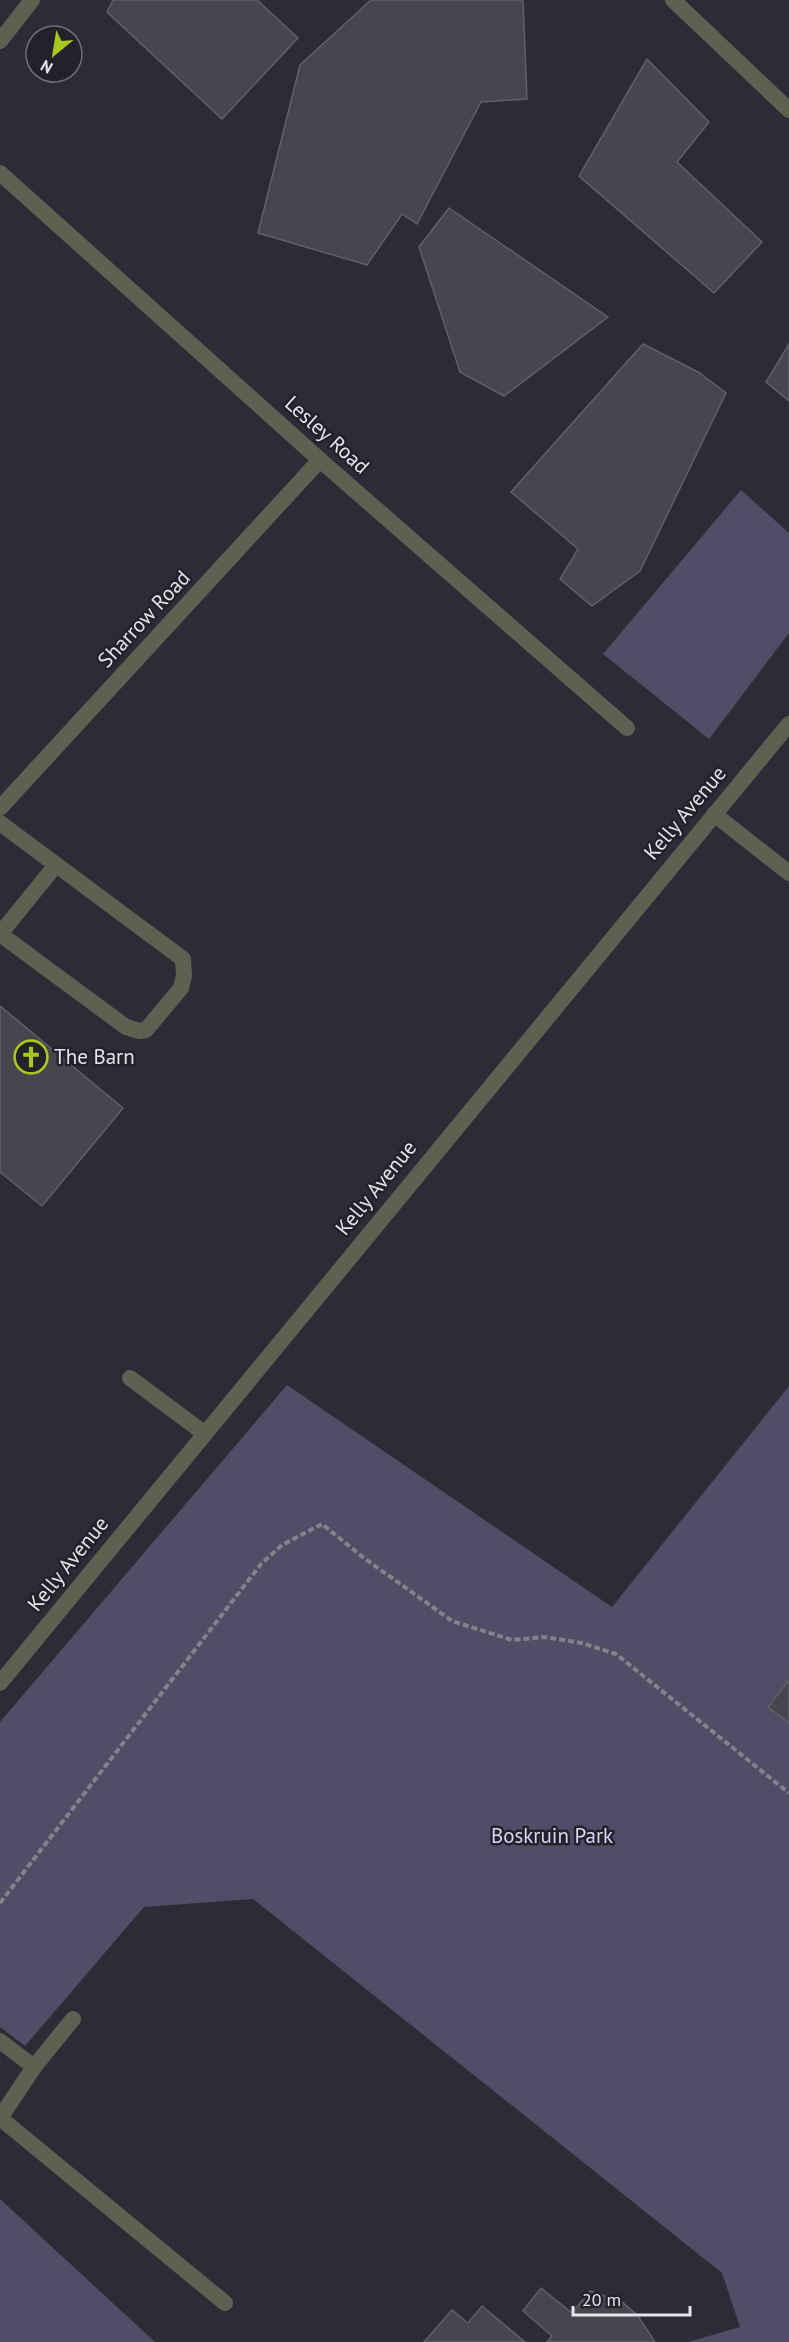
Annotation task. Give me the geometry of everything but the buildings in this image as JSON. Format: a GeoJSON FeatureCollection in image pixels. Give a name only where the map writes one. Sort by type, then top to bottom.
{"type":"FeatureCollection","features":[{"type":"Feature","properties":{"kind":"street"},"geometry":{"type":"LineString","coordinates":[[0,41],[32,0]]}},
{"type":"Feature","properties":{"kind":"street"},"geometry":{"type":"LineString","coordinates":[[673,0],[789,110]]}},
{"type":"Feature","properties":{"kind":"street","name":"Lesley Road"},"geometry":{"type":"LineString","coordinates":[[0,172],[320,460],[627,728]]}},
{"type":"Feature","properties":{"kind":"street","name":"Sharrow Road"},"geometry":{"type":"LineString","coordinates":[[0,808],[320,460]]}},
{"type":"Feature","properties":{"kind":"street","name":"Kelly Avenue"},"geometry":{"type":"LineString","coordinates":[[0,1683],[789,724]]}},
{"type":"Feature","properties":{"kind":"street"},"geometry":{"type":"LineString","coordinates":[[714,814],[789,873]]}},
{"type":"Feature","properties":{"kind":"street"},"geometry":{"type":"LineString","coordinates":[[0,823],[183,959],[184,976],[181,988],[146,1030],[139,1031],[126,1027],[0,934],[56,865]]}},
{"type":"Feature","properties":{"kind":"street"},"geometry":{"type":"LineString","coordinates":[[130,1378],[204,1433]]}},
{"type":"Feature","properties":{"kind":"street"},"geometry":{"type":"LineString","coordinates":[[73,2019],[34,2067],[0,2118],[225,2303]]}},
{"type":"Feature","properties":{"kind":"street"},"geometry":{"type":"LineString","coordinates":[[0,2041],[34,2067]]}},
{"type":"Feature","properties":{"kind":"path"},"geometry":{"type":"LineString","coordinates":[[0,1902],[261,1564],[282,1545],[321,1524],[452,1621],[512,1640],[545,1637],[582,1644],[616,1654],[789,1792]]}},
{"type":"Feature","properties":{"kind":"green space"},"geometry":{"type":"Polygon","coordinates":[[[741,490],[789,533],[789,633],[709,739],[603,654],[741,490]]]}},
{"type":"Feature","properties":{"kind":"green space","name":"Boskruin Park"},"geometry":{"type":"Polygon","coordinates":[[[287,1385],[612,1607],[789,1386],[789,2342],[688,2342],[740,2327],[722,2273],[253,1899],[144,1907],[25,2046],[0,2027],[0,1722],[287,1385]]]}},
{"type":"Feature","properties":{"kind":"green space"},"geometry":{"type":"Polygon","coordinates":[[[0,2199],[155,2342],[0,2342],[0,2199]]]}},
{"type":"Feature","properties":{"kind":"place","name":"The Barn"},"geometry":{"type":"Point","coordinates":[31,1057]}}]}
